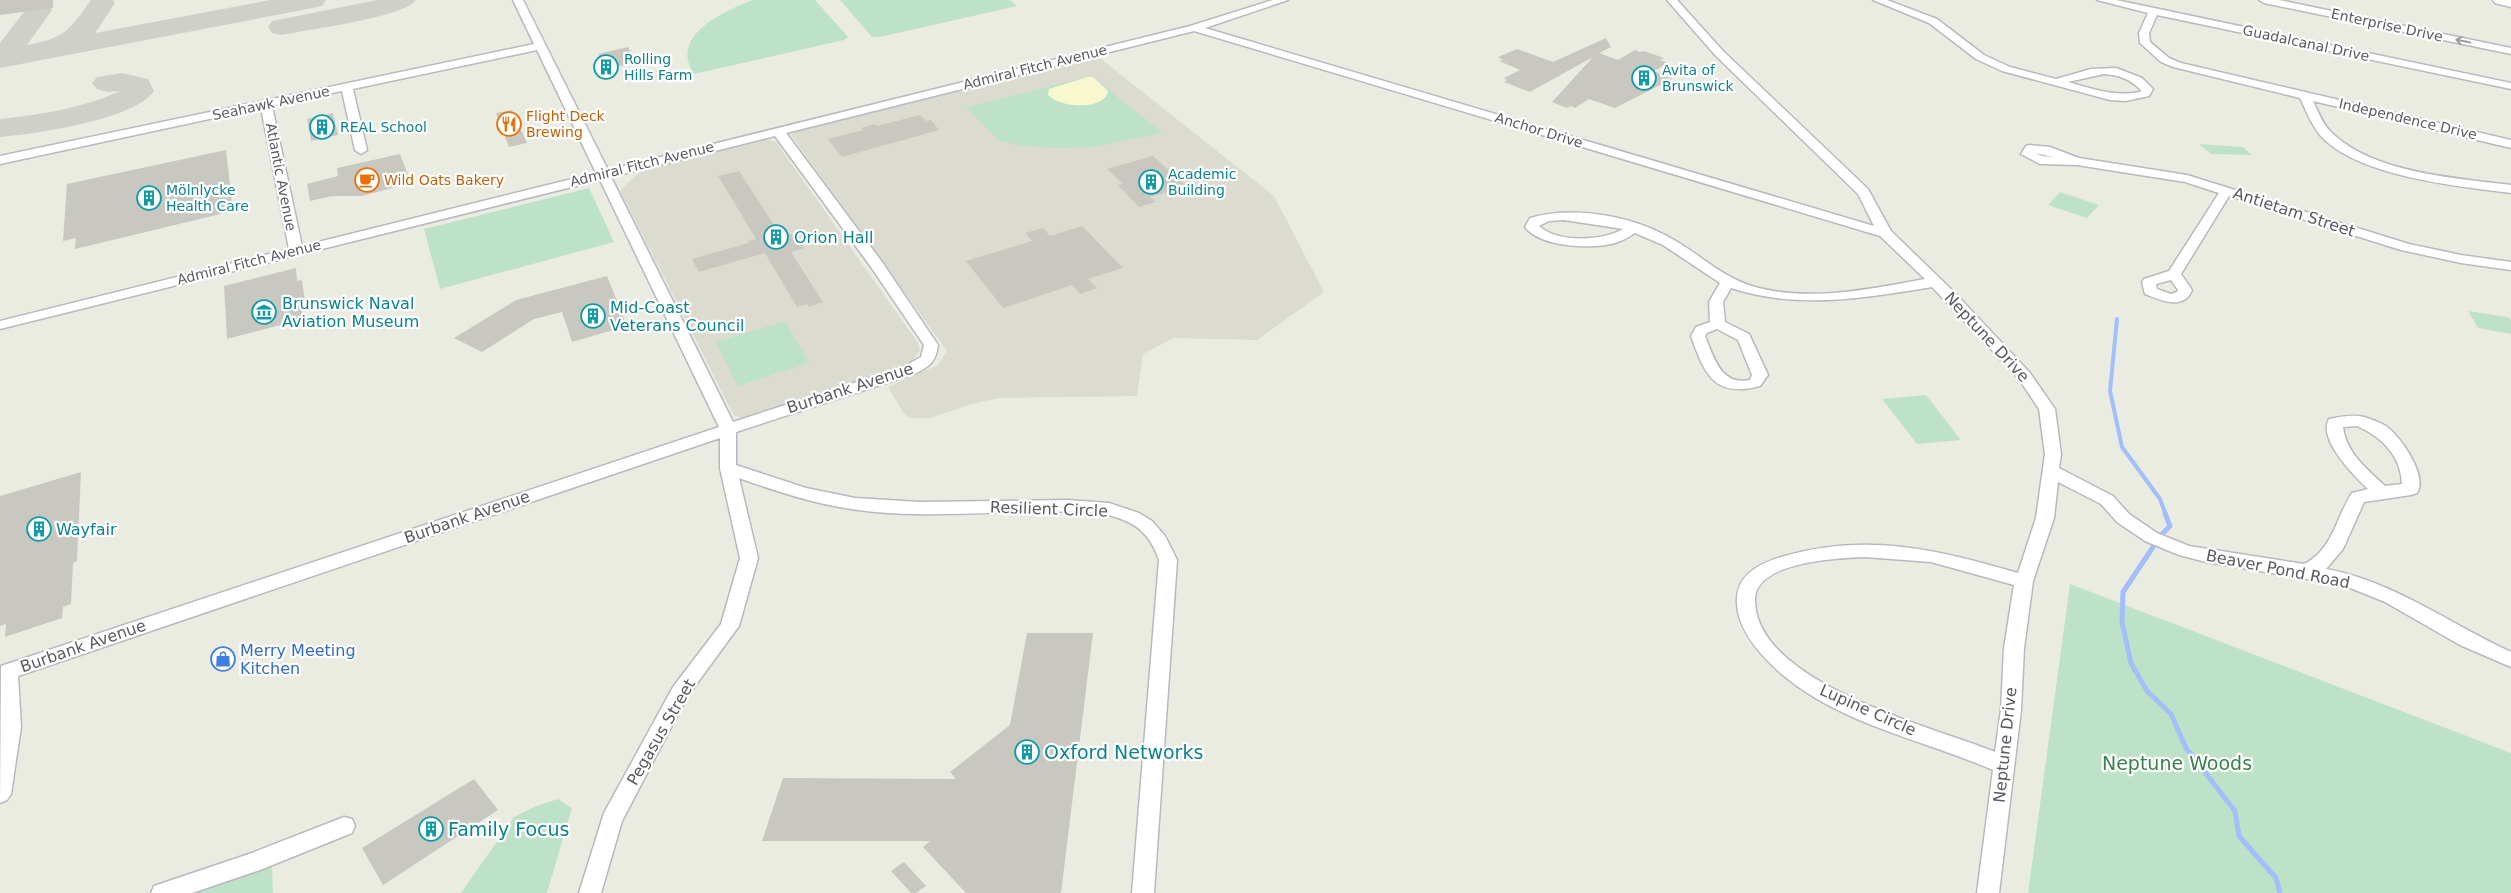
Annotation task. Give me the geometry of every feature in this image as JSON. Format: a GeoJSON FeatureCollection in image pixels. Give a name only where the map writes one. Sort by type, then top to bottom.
{"type":"FeatureCollection","features":[{"type":"Feature","properties":{"kind":"main road"},"geometry":{"type":"LineString","coordinates":[[2500,0],[2511,3]]}},
{"type":"Feature","properties":{"kind":"street","name":"Pegasus Street"},"geometry":{"type":"LineString","coordinates":[[518,0],[728,429],[728,468],[749,558],[730,626],[680,692],[612,820],[590,893]]}},
{"type":"Feature","properties":{"kind":"street","name":"Admiral Fitch Avenue"},"geometry":{"type":"LineString","coordinates":[[0,325],[1194,28],[1284,0]]}},
{"type":"Feature","properties":{"kind":"street","name":"Neptune Drive"},"geometry":{"type":"LineString","coordinates":[[1672,0],[1720,52],[1863,192],[1885,233],[2025,376],[2047,409],[2053,454],[2045,518],[2024,581],[2014,648],[2011,710],[1988,893]]}},
{"type":"Feature","properties":{"kind":"street"},"geometry":{"type":"LineString","coordinates":[[1878,0],[1933,21],[1990,62],[2056,83],[2096,94],[2125,98],[2145,94],[2147,89],[2142,83],[2132,77],[2105,70],[2070,76],[2056,83]]}},
{"type":"Feature","properties":{"kind":"street","name":"Guadalcanal Drive"},"geometry":{"type":"LineString","coordinates":[[2102,0],[2511,86]]}},
{"type":"Feature","properties":{"kind":"street","name":"Enterprise Drive"},"geometry":{"type":"LineString","coordinates":[[2264,0],[2511,51]]}},
{"type":"Feature","properties":{"kind":"street","name":"Independence Drive"},"geometry":{"type":"LineString","coordinates":[[2154,11],[2143,38],[2149,48],[2165,60],[2190,69],[2511,144]]}},
{"type":"Feature","properties":{"kind":"street","name":"Anchor Drive"},"geometry":{"type":"LineString","coordinates":[[1194,28],[1885,233]]}},
{"type":"Feature","properties":{"kind":"street","name":"Seahawk Avenue"},"geometry":{"type":"LineString","coordinates":[[0,160],[541,46]]}},
{"type":"Feature","properties":{"kind":"street"},"geometry":{"type":"LineString","coordinates":[[347,87],[361,150]]}},
{"type":"Feature","properties":{"kind":"street","name":"Independence Drive"},"geometry":{"type":"LineString","coordinates":[[2305,95],[2325,133],[2353,152],[2383,164],[2416,173],[2511,189]]}},
{"type":"Feature","properties":{"kind":"street","name":"Atlantic Avenue"},"geometry":{"type":"LineString","coordinates":[[266,104],[296,250]]}},
{"type":"Feature","properties":{"kind":"street","name":"Burbank Avenue"},"geometry":{"type":"LineString","coordinates":[[4,672],[910,369],[926,361],[931,345],[877,265],[778,131]]}},
{"type":"Feature","properties":{"kind":"street","name":"Antietam Street"},"geometry":{"type":"LineString","coordinates":[[2077,161],[2171,175],[2227,190],[2352,232],[2406,247],[2461,259],[2511,266]]}},
{"type":"Feature","properties":{"kind":"street"},"geometry":{"type":"LineString","coordinates":[[2174,274],[2227,190]]}},
{"type":"Feature","properties":{"kind":"street"},"geometry":{"type":"LineString","coordinates":[[1632,229],[1608,240],[1568,240],[1544,237],[1532,227],[1535,221],[1549,217],[1605,220],[1632,229],[1666,241],[1728,282],[1766,294],[1797,297],[1876,292],[1935,282]]}},
{"type":"Feature","properties":{"kind":"street"},"geometry":{"type":"LineString","coordinates":[[1718,324],[1702,330],[1698,336],[1713,375],[1728,384],[1740,386],[1755,383],[1760,375],[1744,337],[1718,324],[1714,310],[1716,296],[1728,282]]}},
{"type":"Feature","properties":{"kind":"street"},"geometry":{"type":"LineString","coordinates":[[2307,572],[2320,566],[2333,554],[2346,516],[2358,497],[2381,492],[2411,489],[2410,471],[2395,445],[2380,430],[2359,421],[2335,422],[2335,430],[2347,460],[2381,492]]}},
{"type":"Feature","properties":{"kind":"street","name":"Resilient Circle"},"geometry":{"type":"LineString","coordinates":[[728,468],[788,490],[855,504],[921,507],[1052,506],[1108,509],[1134,518],[1156,533],[1168,560],[1142,893]]}},
{"type":"Feature","properties":{"kind":"street","name":"Beaver Pond Road"},"geometry":{"type":"LineString","coordinates":[[2051,470],[2107,500],[2124,518],[2150,537],[2184,551],[2206,556],[2346,580],[2391,597],[2466,640],[2511,660]]}},
{"type":"Feature","properties":{"kind":"street","name":"Lupine Circle"},"geometry":{"type":"LineString","coordinates":[[2004,765],[1982,754],[1888,722],[1832,698],[1799,677],[1772,652],[1755,630],[1746,613],[1746,592],[1759,572],[1802,556],[1853,551],[1895,552],[1950,559],[2024,581]]}},
{"type":"Feature","properties":{"kind":"street"},"geometry":{"type":"LineString","coordinates":[[0,794],[11,727],[4,672]]}},
{"type":"Feature","properties":{"kind":"street"},"geometry":{"type":"LineString","coordinates":[[162,893],[252,863],[344,826]]}},
{"type":"Feature","properties":{"kind":"shaded area"},"geometry":{"type":"Polygon","coordinates":[[[1096,55],[1274,196],[1324,292],[1257,340],[1174,338],[1143,354],[1137,396],[999,398],[972,404],[930,418],[910,418],[904,414],[888,387],[938,365],[947,351],[791,135],[797,130],[1096,55]]]}},
{"type":"Feature","properties":{"kind":"shaded area"},"geometry":{"type":"Polygon","coordinates":[[[767,139],[776,142],[918,343],[920,350],[912,362],[747,417],[740,417],[734,416],[621,192],[623,187],[645,168],[767,139]]]}},
{"type":"Feature","properties":{"kind":"green space"},"geometry":{"type":"Polygon","coordinates":[[[753,0],[815,0],[848,37],[844,40],[694,74],[688,60],[688,48],[694,37],[715,18],[753,0]]]}},
{"type":"Feature","properties":{"kind":"green space"},"geometry":{"type":"Polygon","coordinates":[[[840,0],[1010,0],[1017,6],[880,37],[872,37],[840,0]]]}},
{"type":"Feature","properties":{"kind":"green space"},"geometry":{"type":"Polygon","coordinates":[[[1093,77],[1162,133],[1092,147],[1052,148],[1020,145],[999,141],[966,107],[1093,77]]]}},
{"type":"Feature","properties":{"kind":"green space"},"geometry":{"type":"Polygon","coordinates":[[[2199,144],[2243,147],[2252,155],[2211,154],[2199,144]]]}},
{"type":"Feature","properties":{"kind":"green space"},"geometry":{"type":"Polygon","coordinates":[[[589,188],[614,242],[440,289],[424,229],[589,188]]]}},
{"type":"Feature","properties":{"kind":"green space"},"geometry":{"type":"Polygon","coordinates":[[[2060,192],[2099,205],[2087,218],[2048,205],[2060,192]]]}},
{"type":"Feature","properties":{"kind":"green space"},"geometry":{"type":"Polygon","coordinates":[[[2468,311],[2508,317],[2511,321],[2511,334],[2478,328],[2468,311]]]}},
{"type":"Feature","properties":{"kind":"green space"},"geometry":{"type":"Polygon","coordinates":[[[785,321],[809,363],[738,386],[716,342],[785,321]]]}},
{"type":"Feature","properties":{"kind":"green space"},"geometry":{"type":"Polygon","coordinates":[[[1926,395],[1961,440],[1917,444],[1882,399],[1926,395]]]}},
{"type":"Feature","properties":{"kind":"green space","name":"Neptune Woods"},"geometry":{"type":"Polygon","coordinates":[[[2070,584],[2511,753],[2511,893],[2028,893],[2070,584]]]}},
{"type":"Feature","properties":{"kind":"green space"},"geometry":{"type":"Polygon","coordinates":[[[558,799],[572,808],[547,893],[461,893],[514,817],[536,806],[558,799]]]}},
{"type":"Feature","properties":{"kind":"green space"},"geometry":{"type":"Polygon","coordinates":[[[272,866],[273,893],[184,893],[272,866]]]}},
{"type":"Feature","properties":{"kind":"sand"},"geometry":{"type":"Polygon","coordinates":[[[1093,77],[1108,91],[1099,102],[1071,105],[1062,103],[1048,95],[1049,89],[1093,77]]]}},
{"type":"Feature","properties":{"kind":"building"},"geometry":{"type":"Polygon","coordinates":[[[0,0],[53,0],[53,8],[0,15],[0,0]]]}},
{"type":"Feature","properties":{"kind":"building","name":"Avita of Brunswick"},"geometry":{"type":"Polygon","coordinates":[[[1606,38],[1611,47],[1599,53],[1618,60],[1635,50],[1664,58],[1660,60],[1668,63],[1654,71],[1672,79],[1615,108],[1589,99],[1575,108],[1571,106],[1567,108],[1552,102],[1593,57],[1530,92],[1504,82],[1507,80],[1504,78],[1520,70],[1499,61],[1503,60],[1498,57],[1517,49],[1553,62],[1606,38]]]}},
{"type":"Feature","properties":{"kind":"building"},"geometry":{"type":"Polygon","coordinates":[[[628,47],[637,63],[607,69],[598,54],[628,47]]]}},
{"type":"Feature","properties":{"kind":"building","name":"Flight Deck Brewing"},"geometry":{"type":"Polygon","coordinates":[[[512,110],[527,143],[509,147],[496,113],[512,110]]]}},
{"type":"Feature","properties":{"kind":"building","name":"REAL School"},"geometry":{"type":"Polygon","coordinates":[[[333,113],[338,135],[311,141],[307,119],[333,113]]]}},
{"type":"Feature","properties":{"kind":"building"},"geometry":{"type":"Polygon","coordinates":[[[920,115],[926,121],[931,120],[939,130],[842,157],[828,139],[863,130],[861,128],[875,124],[877,126],[920,115]]]}},
{"type":"Feature","properties":{"kind":"building","name":"Mölnlycke Health Care"},"geometry":{"type":"Polygon","coordinates":[[[226,150],[233,211],[75,249],[76,238],[63,241],[67,184],[226,150]]]}},
{"type":"Feature","properties":{"kind":"building","name":"Wild Oats Bakery"},"geometry":{"type":"Polygon","coordinates":[[[400,154],[411,183],[362,196],[332,196],[310,201],[307,184],[338,176],[337,168],[400,154]]]}},
{"type":"Feature","properties":{"kind":"building","name":"Academic Building"},"geometry":{"type":"Polygon","coordinates":[[[1153,156],[1186,186],[1150,197],[1156,202],[1139,207],[1118,185],[1123,184],[1107,169],[1153,156]]]}},
{"type":"Feature","properties":{"kind":"building","name":"Orion Hall"},"geometry":{"type":"Polygon","coordinates":[[[739,171],[776,228],[780,226],[784,232],[796,236],[804,248],[791,252],[823,302],[809,307],[807,304],[797,307],[765,253],[699,272],[692,259],[749,243],[748,241],[756,239],[718,176],[739,171]]]}},
{"type":"Feature","properties":{"kind":"building"},"geometry":{"type":"Polygon","coordinates":[[[1082,226],[1123,268],[1088,279],[1097,288],[1080,294],[1072,285],[1003,308],[966,261],[1032,241],[1025,233],[1043,228],[1050,236],[1082,226]]]}},
{"type":"Feature","properties":{"kind":"building","name":"Brunswick Naval Aviation Museum"},"geometry":{"type":"Polygon","coordinates":[[[296,268],[297,281],[302,280],[305,303],[301,304],[303,319],[227,339],[224,286],[296,268]]]}},
{"type":"Feature","properties":{"kind":"building","name":"Mid-Coast Veterans Council"},"geometry":{"type":"Polygon","coordinates":[[[607,276],[627,326],[572,342],[562,312],[534,319],[482,352],[454,338],[516,300],[607,276]]]}},
{"type":"Feature","properties":{"kind":"building","name":"Wayfair"},"geometry":{"type":"Polygon","coordinates":[[[81,472],[77,561],[73,563],[71,604],[63,607],[62,618],[5,637],[6,624],[0,626],[0,496],[81,472]]]}},
{"type":"Feature","properties":{"kind":"building","name":"Oxford Networks"},"geometry":{"type":"Polygon","coordinates":[[[1027,633],[1093,633],[1061,893],[966,893],[923,847],[930,841],[762,841],[783,778],[956,779],[950,772],[1010,725],[1027,633]]]}},
{"type":"Feature","properties":{"kind":"building","name":"Family Focus"},"geometry":{"type":"Polygon","coordinates":[[[474,779],[498,810],[383,885],[362,848],[474,779]]]}},
{"type":"Feature","properties":{"kind":"building"},"geometry":{"type":"Polygon","coordinates":[[[904,862],[926,886],[916,893],[911,893],[891,871],[904,862]]]}},
{"type":"Feature","properties":{"kind":"waterway"},"geometry":{"type":"LineString","coordinates":[[2117,319],[2110,391],[2122,447],[2160,499],[2166,515]]}},
{"type":"Feature","properties":{"kind":"waterway"},"geometry":{"type":"LineString","coordinates":[[2163,533],[2170,526],[2165,513]]}},
{"type":"Feature","properties":{"kind":"waterway"},"geometry":{"type":"LineString","coordinates":[[2153,547],[2123,592],[2122,622],[2131,663],[2147,691],[2171,714],[2186,748],[2235,811],[2239,836],[2276,878],[2280,893]]}},
{"type":"Feature","properties":{"kind":"taxiway"},"geometry":{"type":"LineString","coordinates":[[0,59],[313,0]]}},
{"type":"Feature","properties":{"kind":"taxiway"},"geometry":{"type":"LineString","coordinates":[[282,27],[379,8],[403,0]]}},
{"type":"Feature","properties":{"kind":"taxiway"},"geometry":{"type":"LineString","coordinates":[[56,48],[79,36],[102,3]]}},
{"type":"Feature","properties":{"kind":"taxiway"},"geometry":{"type":"LineString","coordinates":[[0,55],[10,49],[39,10]]}},
{"type":"Feature","properties":{"kind":"taxiway"},"geometry":{"type":"LineString","coordinates":[[0,128],[74,116],[115,104],[130,98],[139,91],[138,85],[122,82],[107,83]]}},
{"type":"Feature","properties":{"kind":"place","name":"Rolling Hills Farm"},"geometry":{"type":"Point","coordinates":[606,67]}},
{"type":"Feature","properties":{"kind":"place","name":"Avita of Brunswick"},"geometry":{"type":"Point","coordinates":[1644,78]}},
{"type":"Feature","properties":{"kind":"place","name":"Flight Deck Brewing"},"geometry":{"type":"Point","coordinates":[509,124]}},
{"type":"Feature","properties":{"kind":"place","name":"REAL School"},"geometry":{"type":"Point","coordinates":[322,127]}},
{"type":"Feature","properties":{"kind":"place","name":"Wild Oats Bakery"},"geometry":{"type":"Point","coordinates":[367,180]}},
{"type":"Feature","properties":{"kind":"place","name":"Academic Building"},"geometry":{"type":"Point","coordinates":[1151,182]}},
{"type":"Feature","properties":{"kind":"place","name":"Mölnlycke Health Care"},"geometry":{"type":"Point","coordinates":[149,198]}},
{"type":"Feature","properties":{"kind":"place","name":"Orion Hall"},"geometry":{"type":"Point","coordinates":[776,237]}},
{"type":"Feature","properties":{"kind":"place","name":"Brunswick Naval Aviation Museum"},"geometry":{"type":"Point","coordinates":[264,312]}},
{"type":"Feature","properties":{"kind":"place","name":"Mid-Coast Veterans Council"},"geometry":{"type":"Point","coordinates":[593,316]}},
{"type":"Feature","properties":{"kind":"place","name":"Wayfair"},"geometry":{"type":"Point","coordinates":[39,529]}},
{"type":"Feature","properties":{"kind":"place","name":"Merry Meeting Kitchen"},"geometry":{"type":"Point","coordinates":[223,659]}},
{"type":"Feature","properties":{"kind":"place","name":"Oxford Networks"},"geometry":{"type":"Point","coordinates":[1027,752]}},
{"type":"Feature","properties":{"kind":"place","name":"Family Focus"},"geometry":{"type":"Point","coordinates":[431,829]}}]}
